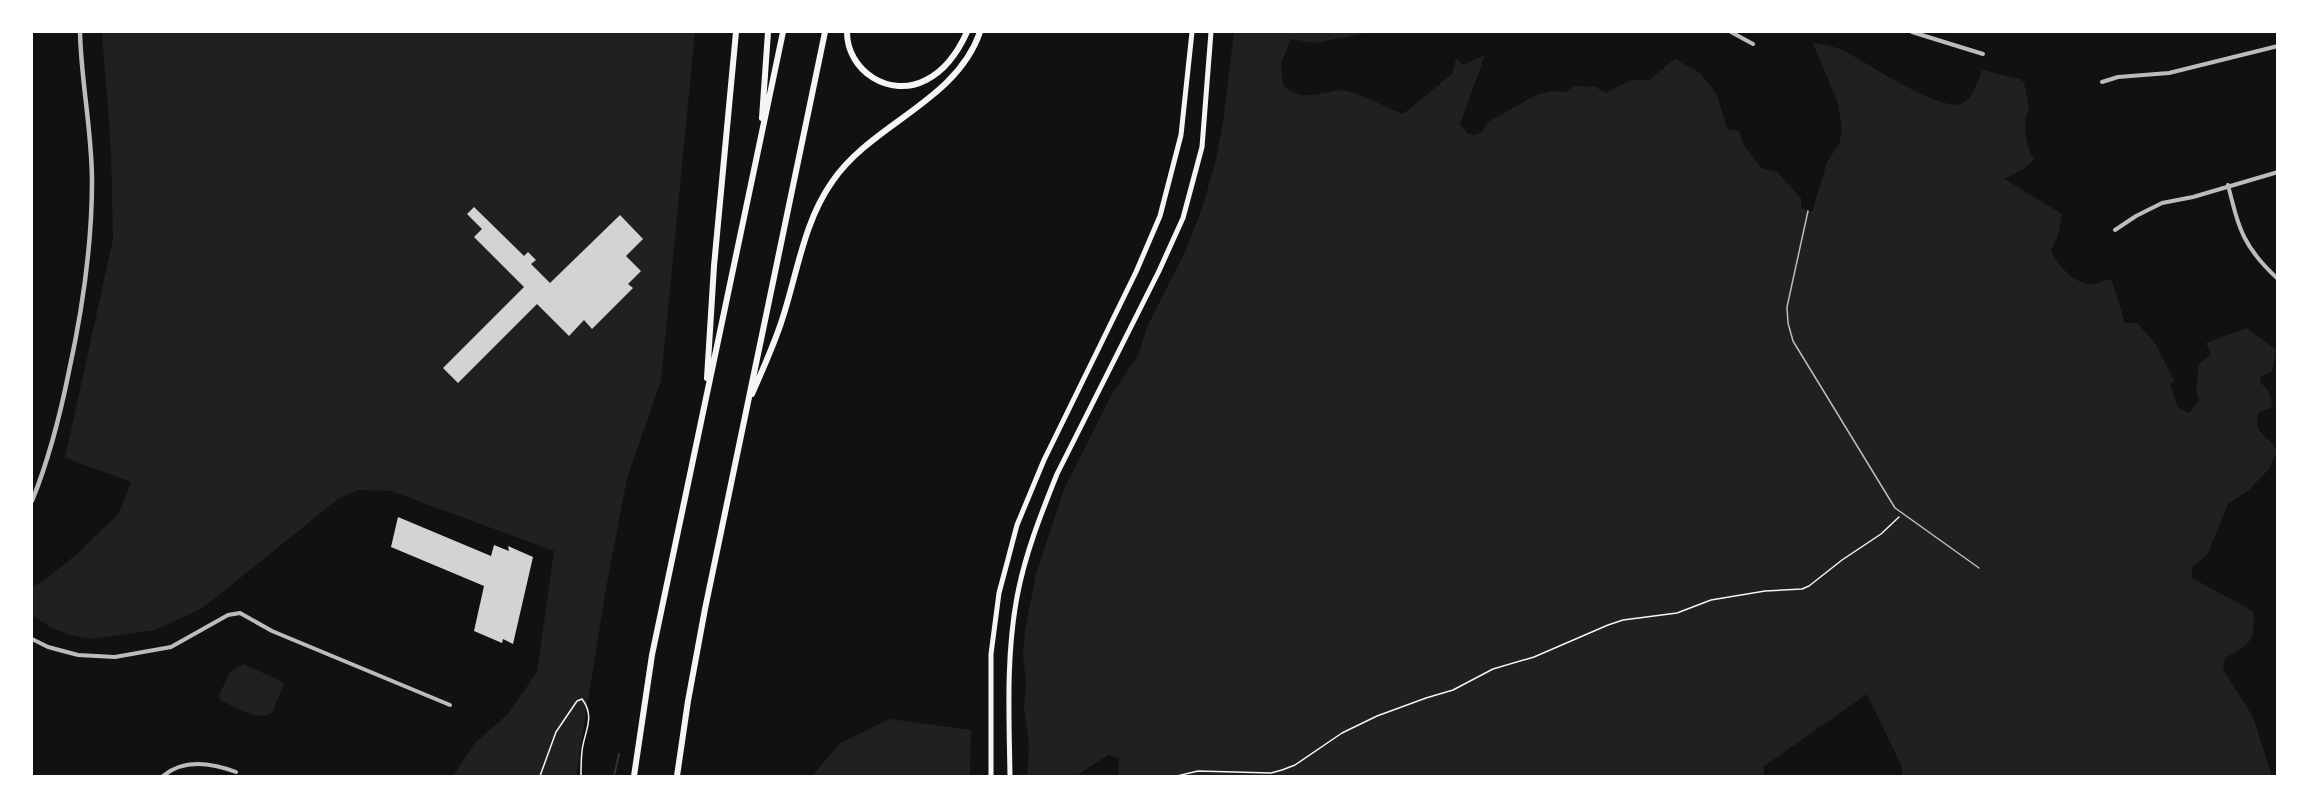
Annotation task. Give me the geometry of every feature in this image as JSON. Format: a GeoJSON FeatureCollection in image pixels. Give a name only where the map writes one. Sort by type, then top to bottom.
{"type":"FeatureCollection","features":[{"type":"Feature","properties":{"kind":"highway"},"geometry":{"type":"LineString","coordinates":[[705,401],[714,266],[736,32]]}},
{"type":"Feature","properties":{"kind":"highway"},"geometry":{"type":"LineString","coordinates":[[761,138],[768,32]]}},
{"type":"Feature","properties":{"kind":"highway"},"geometry":{"type":"LineString","coordinates":[[634,777],[652,655],[783,32]]}},
{"type":"Feature","properties":{"kind":"highway"},"geometry":{"type":"LineString","coordinates":[[677,777],[701,632],[825,32]]}},
{"type":"Feature","properties":{"kind":"highway"},"geometry":{"type":"LineString","coordinates":[[847,32],[850,50],[861,69],[878,81],[895,86],[905,86],[927,80],[940,72],[957,51],[967,32]]}},
{"type":"Feature","properties":{"kind":"highway"},"geometry":{"type":"LineString","coordinates":[[746,409],[781,323],[816,211],[830,184],[862,147],[947,83],[964,63],[980,32]]}},
{"type":"Feature","properties":{"kind":"main road"},"geometry":{"type":"LineString","coordinates":[[991,777],[991,654],[999,593],[1017,525],[1044,460],[1136,272],[1160,216],[1181,135],[1192,32]]}},
{"type":"Feature","properties":{"kind":"main road"},"geometry":{"type":"LineString","coordinates":[[1010,777],[1009,663],[1013,626],[1025,565],[1057,474],[1159,271],[1183,218],[1202,147],[1211,32]]}},
{"type":"Feature","properties":{"kind":"street"},"geometry":{"type":"LineString","coordinates":[[32,501],[58,423],[80,323],[88,274],[92,179],[80,32]]}},
{"type":"Feature","properties":{"kind":"street"},"geometry":{"type":"LineString","coordinates":[[1731,32],[1754,44]]}},
{"type":"Feature","properties":{"kind":"street"},"geometry":{"type":"LineString","coordinates":[[1912,32],[1983,54]]}},
{"type":"Feature","properties":{"kind":"street"},"geometry":{"type":"LineString","coordinates":[[2102,82],[2118,77],[2169,73],[2277,46]]}},
{"type":"Feature","properties":{"kind":"street"},"geometry":{"type":"LineString","coordinates":[[2115,230],[2162,203],[2193,197],[2277,172]]}},
{"type":"Feature","properties":{"kind":"street"},"geometry":{"type":"LineString","coordinates":[[2228,185],[2243,239],[2255,256],[2277,279]]}},
{"type":"Feature","properties":{"kind":"street"},"geometry":{"type":"LineString","coordinates":[[32,639],[48,647],[78,655],[115,657],[171,647],[228,615],[240,614],[272,631],[450,705]]}},
{"type":"Feature","properties":{"kind":"street"},"geometry":{"type":"LineString","coordinates":[[164,777],[176,768],[186,765],[215,764],[236,772]]}},
{"type":"Feature","properties":{"kind":"lane"},"geometry":{"type":"LineString","coordinates":[[1808,211],[1788,298],[1787,315],[1790,332],[1808,368],[1889,500],[1901,514],[1979,568]]}},
{"type":"Feature","properties":{"kind":"path"},"geometry":{"type":"LineString","coordinates":[[1177,777],[1198,771],[1271,773],[1282,770],[1377,716],[1453,690],[1493,669],[1534,657],[1608,625],[1623,620],[1677,613],[1711,600],[1809,586],[1881,534],[1901,514]]}},
{"type":"Feature","properties":{"kind":"path"},"geometry":{"type":"LineString","coordinates":[[540,777],[556,732],[577,701],[582,699],[589,712],[589,728],[582,749],[581,777]]}},
{"type":"Feature","properties":{"kind":"shaded area"},"geometry":{"type":"Polygon","coordinates":[[[102,32],[695,32],[661,381],[627,478],[606,588],[576,776],[453,776],[474,744],[508,714],[537,672],[554,551],[391,491],[359,490],[339,498],[203,608],[155,630],[92,639],[70,635],[50,627],[32,615],[32,587],[78,553],[119,513],[131,482],[65,458],[113,239],[111,150],[102,32]]]}},
{"type":"Feature","properties":{"kind":"shaded area"},"geometry":{"type":"Polygon","coordinates":[[[1234,32],[1373,32],[1314,43],[1291,39],[1281,63],[1283,85],[1297,94],[1304,95],[1346,91],[1403,114],[1452,74],[1456,59],[1463,65],[1485,55],[1460,124],[1468,134],[1474,135],[1482,132],[1488,122],[1536,95],[1551,91],[1566,92],[1577,86],[1594,86],[1606,93],[1631,80],[1649,80],[1675,59],[1700,73],[1717,95],[1727,129],[1739,131],[1743,144],[1761,168],[1777,172],[1801,198],[1801,208],[1812,212],[1827,162],[1839,144],[1842,131],[1838,103],[1813,43],[1840,49],[1919,93],[1950,104],[1961,104],[1969,98],[1982,70],[2020,79],[2024,82],[2029,109],[2025,121],[2026,134],[2034,160],[2022,170],[2004,179],[2062,214],[2058,235],[2051,251],[2055,258],[2067,272],[2082,282],[2090,284],[2106,279],[2112,281],[2125,323],[2137,323],[2155,343],[2175,382],[2170,384],[2178,408],[2189,413],[2199,400],[2196,390],[2199,364],[2211,354],[2206,343],[2246,328],[2276,350],[2272,371],[2260,377],[2261,383],[2268,390],[2273,407],[2259,412],[2257,426],[2277,451],[2269,469],[2249,490],[2228,504],[2207,555],[2192,567],[2192,578],[2253,611],[2254,621],[2250,641],[2225,658],[2223,669],[2253,717],[2272,776],[1902,776],[1902,767],[1867,694],[1763,767],[1765,776],[1118,776],[1119,758],[1108,755],[1076,776],[1027,776],[1029,745],[1024,709],[1026,682],[1023,655],[1025,631],[1036,574],[1064,489],[1113,392],[1138,356],[1147,327],[1186,250],[1202,208],[1215,164],[1223,122],[1234,32]]]}},
{"type":"Feature","properties":{"kind":"shaded area"},"geometry":{"type":"Polygon","coordinates":[[[243,664],[284,684],[272,713],[259,716],[220,700],[219,696],[229,673],[243,664]]]}},
{"type":"Feature","properties":{"kind":"shaded area"},"geometry":{"type":"Polygon","coordinates":[[[890,719],[971,730],[970,776],[812,776],[840,743],[890,719]]]}},
{"type":"Feature","properties":{"kind":"building"},"geometry":{"type":"Polygon","coordinates":[[[474,207],[524,256],[528,252],[536,260],[531,264],[550,283],[620,215],[643,239],[626,256],[641,271],[628,284],[633,288],[592,329],[584,320],[569,336],[537,304],[458,383],[443,368],[524,287],[474,237],[482,229],[467,214],[474,207]]]}},
{"type":"Feature","properties":{"kind":"building"},"geometry":{"type":"Polygon","coordinates":[[[398,517],[491,556],[494,545],[509,551],[508,546],[533,557],[513,644],[503,639],[502,643],[474,631],[484,586],[391,547],[398,517]]]}},
{"type":"Feature","properties":{"kind":"waterway"},"geometry":{"type":"LineString","coordinates":[[614,776],[619,754]]}}]}
